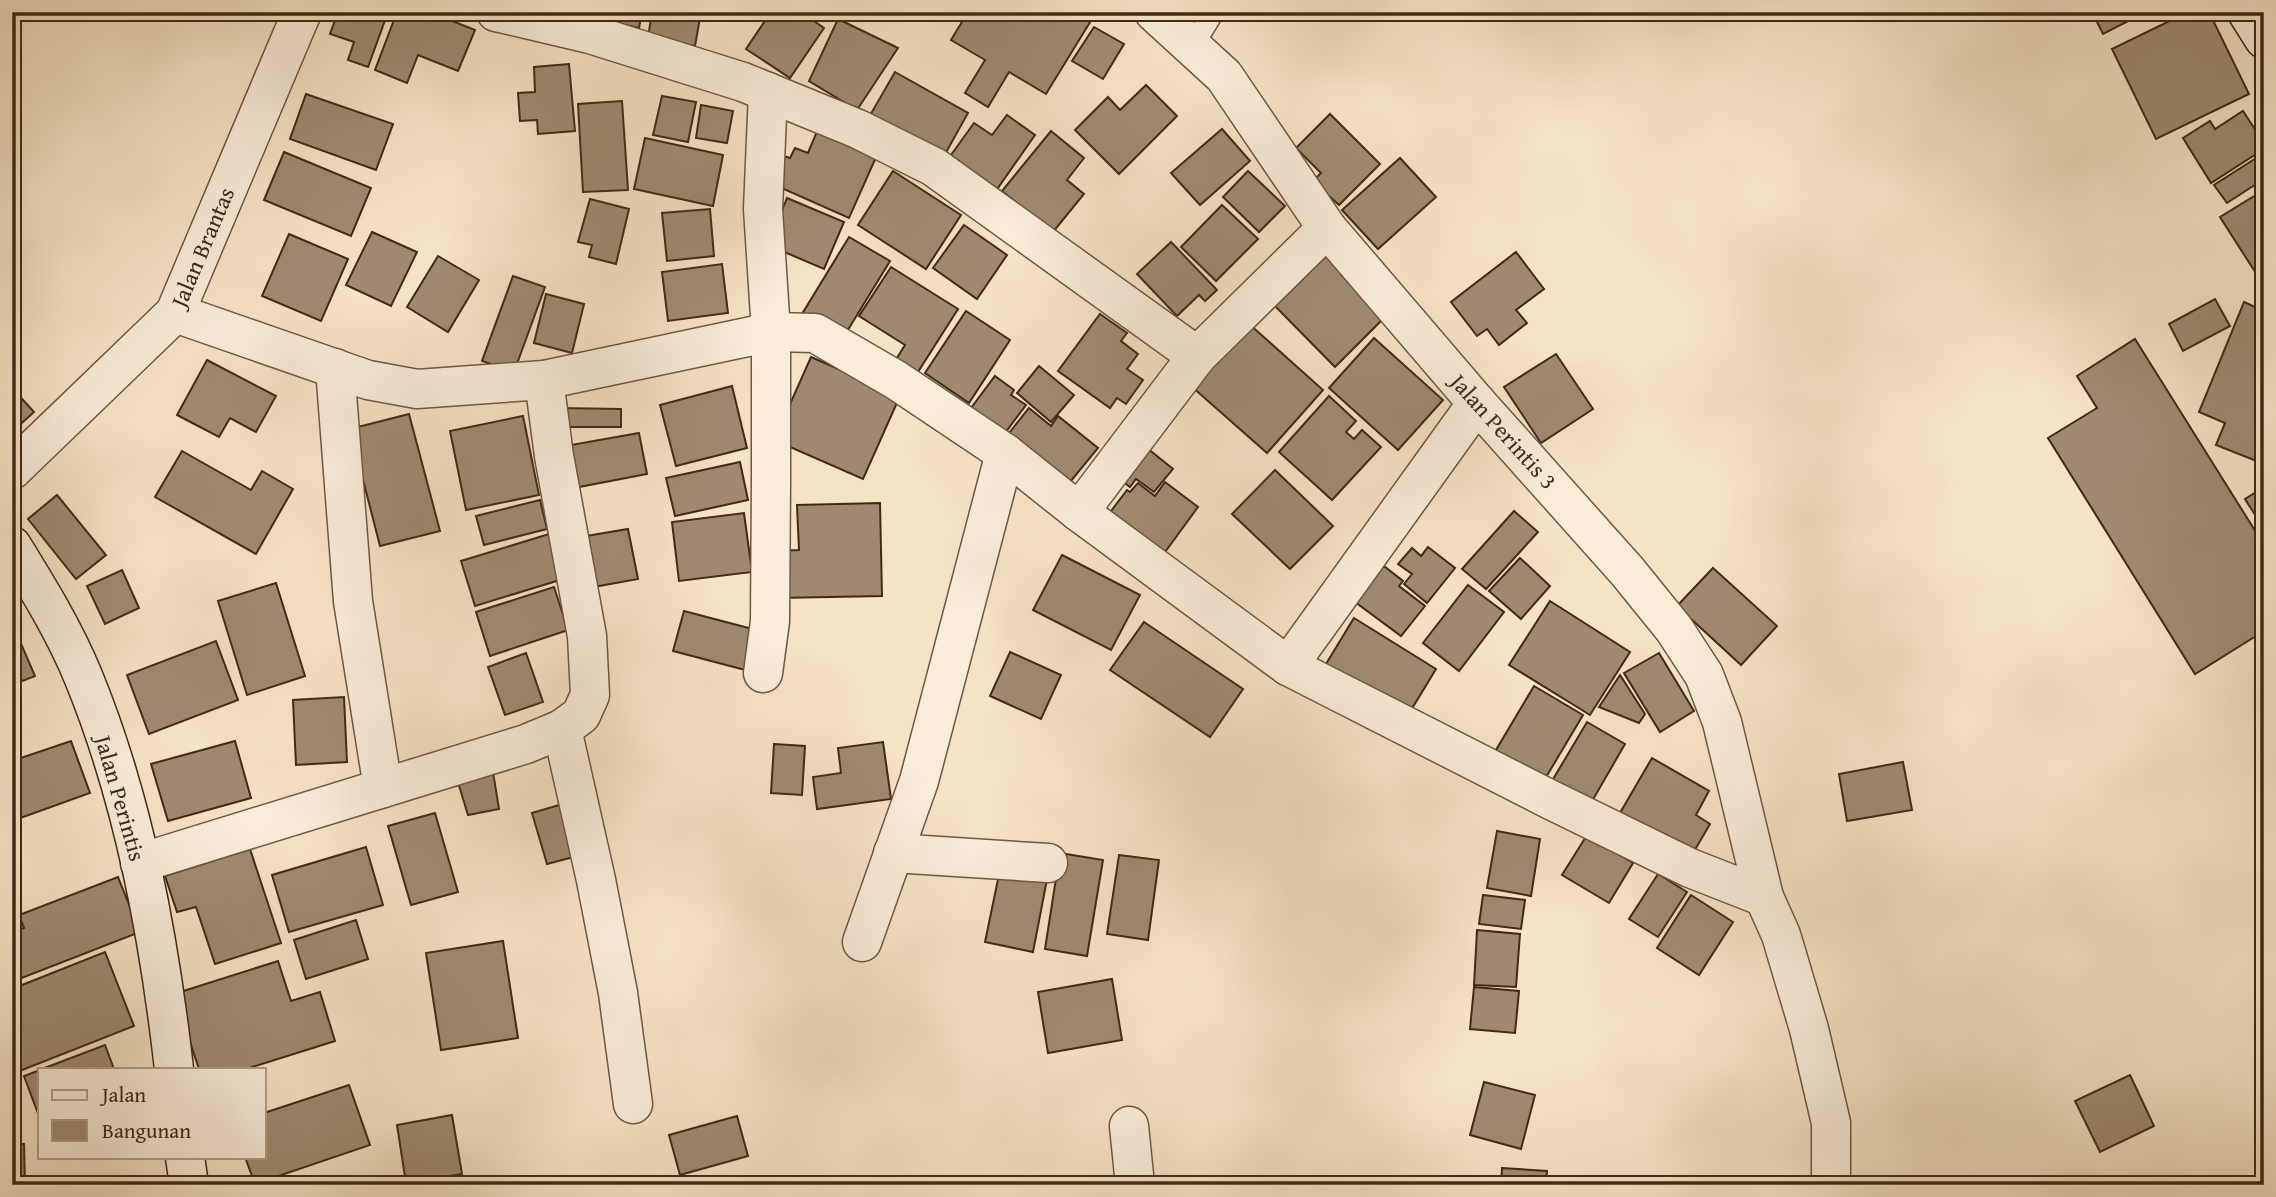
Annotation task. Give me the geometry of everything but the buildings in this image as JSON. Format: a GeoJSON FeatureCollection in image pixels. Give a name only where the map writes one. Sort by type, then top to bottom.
{"type":"FeatureCollection","features":[{"type":"Feature","properties":{"kind":"street","name":"Jalan Brantas"},"geometry":{"type":"LineString","coordinates":[[12,470],[175,313],[302,12]]}},
{"type":"Feature","properties":{"kind":"street"},"geometry":{"type":"LineString","coordinates":[[496,12],[590,34],[743,82],[858,129],[934,167],[1197,356]]}},
{"type":"Feature","properties":{"kind":"street","name":"Jalan Perintis 3"},"geometry":{"type":"LineString","coordinates":[[1154,12],[1224,76],[1327,228],[1477,403],[1628,571],[1674,629],[1704,675],[1722,722],[1764,897],[1796,979],[1823,1085],[1831,1124],[1831,1185]]}},
{"type":"Feature","properties":{"kind":"street"},"geometry":{"type":"LineString","coordinates":[[2247,12],[2264,39]]}},
{"type":"Feature","properties":{"kind":"street"},"geometry":{"type":"LineString","coordinates":[[763,673],[770,621],[771,332],[762,209],[768,92]]}},
{"type":"Feature","properties":{"kind":"street"},"geometry":{"type":"LineString","coordinates":[[1079,512],[1197,356],[1327,228]]}},
{"type":"Feature","properties":{"kind":"street"},"geometry":{"type":"LineString","coordinates":[[175,313],[368,380],[418,389],[544,380],[771,332],[815,332],[896,380],[1005,453],[1079,512],[1288,666],[1690,868],[1764,897]]}},
{"type":"Feature","properties":{"kind":"street"},"geometry":{"type":"LineString","coordinates":[[335,368],[352,601],[383,788]]}},
{"type":"Feature","properties":{"kind":"street"},"geometry":{"type":"LineString","coordinates":[[140,863],[526,744],[562,729],[581,715],[590,695],[587,636],[554,456],[544,380]]}},
{"type":"Feature","properties":{"kind":"street"},"geometry":{"type":"LineString","coordinates":[[1288,666],[1477,403]]}},
{"type":"Feature","properties":{"kind":"street"},"geometry":{"type":"LineString","coordinates":[[862,942],[919,781],[1005,453]]}},
{"type":"Feature","properties":{"kind":"street","name":"Jalan Perintis"},"geometry":{"type":"LineString","coordinates":[[12,546],[51,608],[83,676],[117,775],[140,863],[167,1008],[174,1068]]}},
{"type":"Feature","properties":{"kind":"street"},"geometry":{"type":"LineString","coordinates":[[562,729],[618,993],[633,1104]]}},
{"type":"Feature","properties":{"kind":"street"},"geometry":{"type":"LineString","coordinates":[[893,853],[1048,863]]}},
{"type":"Feature","properties":{"kind":"street"},"geometry":{"type":"LineString","coordinates":[[1129,1126],[1135,1185]]}},
{"type":"Feature","properties":{"kind":"street"},"geometry":{"type":"LineString","coordinates":[[185,1158],[189,1185]]}},
{"type":"Feature","properties":{"kind":"lane"},"geometry":{"type":"LineString","coordinates":[[1193,46],[1213,12]]}}]}
